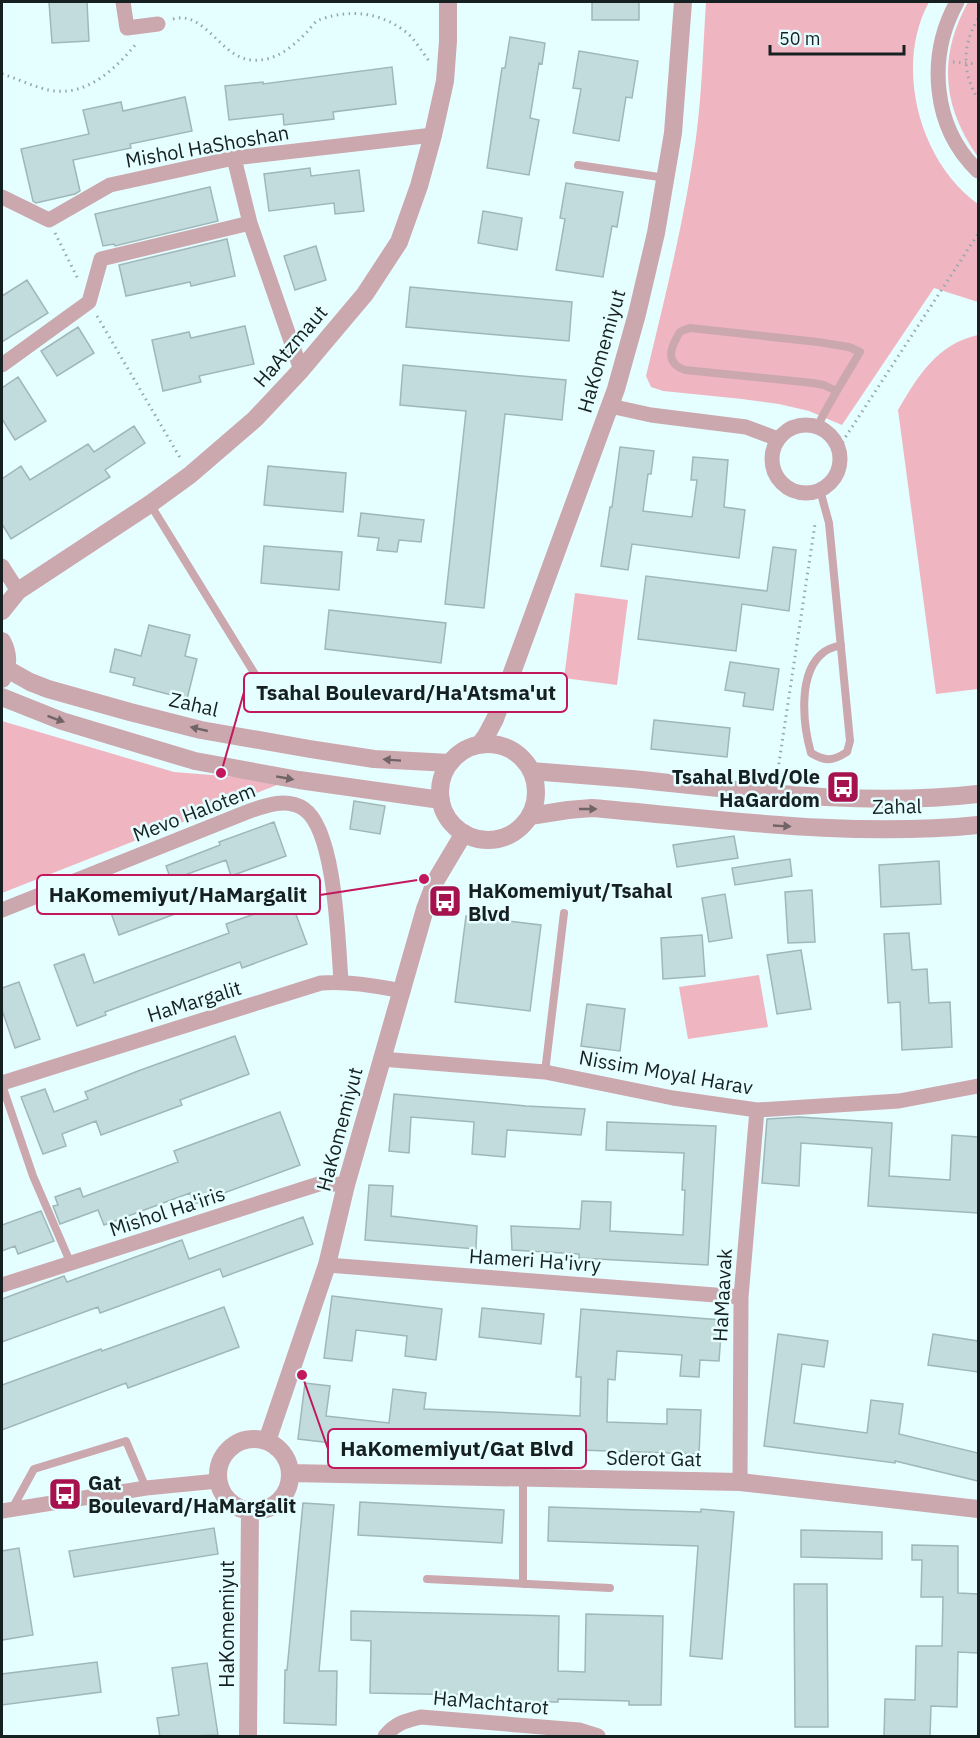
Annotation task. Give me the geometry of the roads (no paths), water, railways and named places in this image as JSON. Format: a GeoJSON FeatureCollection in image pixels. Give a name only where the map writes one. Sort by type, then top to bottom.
{"type":"FeatureCollection","features":[{"type":"Feature","properties":{"kind":"street"},"geometry":{"type":"LineString","coordinates":[[123,2],[126,28],[158,24]]}},
{"type":"Feature","properties":{"kind":"street","name":"HaAtzmaut"},"geometry":{"type":"LineString","coordinates":[[2,611],[18,591],[190,475],[255,419],[301,370],[365,294],[399,242],[419,186],[445,81],[448,2]]}},
{"type":"Feature","properties":{"kind":"street","name":"HaKomemiyut"},"geometry":{"type":"LineString","coordinates":[[479,745],[486,736],[502,699],[610,406],[637,314],[656,233],[673,133],[683,2]]}},
{"type":"Feature","properties":{"kind":"street"},"geometry":{"type":"LineString","coordinates":[[957,2],[948,17],[942,37],[938,61],[938,90],[951,133],[978,171]]}},
{"type":"Feature","properties":{"kind":"street","name":"Mishol HaShoshan"},"geometry":{"type":"LineString","coordinates":[[2,197],[49,220],[110,185],[234,158],[433,135]]}},
{"type":"Feature","properties":{"kind":"street"},"geometry":{"type":"LineString","coordinates":[[234,158],[250,223],[301,370]]}},
{"type":"Feature","properties":{"kind":"street"},"geometry":{"type":"LineString","coordinates":[[2,365],[89,302],[101,259],[250,223]]}},
{"type":"Feature","properties":{"kind":"street"},"geometry":{"type":"LineString","coordinates":[[610,406],[651,415],[746,427],[778,439]]}},
{"type":"Feature","properties":{"kind":"street"},"geometry":{"type":"LineString","coordinates":[[803,425],[817,427],[824,429],[833,437],[839,447],[841,459],[839,470],[833,480],[820,490],[802,493],[781,482],[772,461],[773,450],[778,439],[794,427],[803,425]]}},
{"type":"Feature","properties":{"kind":"street"},"geometry":{"type":"LineString","coordinates":[[2,566],[18,591]]}},
{"type":"Feature","properties":{"kind":"street"},"geometry":{"type":"LineString","coordinates":[[2,641],[7,651],[4,674]]}},
{"type":"Feature","properties":{"kind":"street","name":"Zahal"},"geometry":{"type":"LineString","coordinates":[[4,674],[130,712],[201,729],[374,759],[450,763]]}},
{"type":"Feature","properties":{"kind":"street"},"geometry":{"type":"LineString","coordinates":[[2,697],[62,721],[195,761],[299,780],[441,800]]}},
{"type":"Feature","properties":{"kind":"street","name":"HaKomemiyut"},"geometry":{"type":"LineString","coordinates":[[502,699],[504,734],[516,753]]}},
{"type":"Feature","properties":{"kind":"street"},"geometry":{"type":"LineString","coordinates":[[479,745],[504,747],[516,753],[525,761],[535,782],[535,805],[530,816],[518,830],[501,839],[482,840],[464,833],[448,819],[441,800],[440,787],[443,774],[450,763],[458,755],[479,745]]}},
{"type":"Feature","properties":{"kind":"street","name":"Zahal"},"geometry":{"type":"LineString","coordinates":[[531,771],[774,795],[905,798],[978,794]]}},
{"type":"Feature","properties":{"kind":"street","name":"Mevo Halotem"},"geometry":{"type":"LineString","coordinates":[[2,910],[246,812],[270,804],[289,804],[305,809],[323,837],[329,857],[341,981]]}},
{"type":"Feature","properties":{"kind":"street","name":"Zahal"},"geometry":{"type":"LineString","coordinates":[[530,816],[592,808],[777,826],[898,830],[978,825]]}},
{"type":"Feature","properties":{"kind":"street","name":"HaKomemiyut"},"geometry":{"type":"LineString","coordinates":[[267,1441],[327,1264],[346,1185],[425,909],[436,880],[464,833]]}},
{"type":"Feature","properties":{"kind":"street","name":"HaMargalit"},"geometry":{"type":"LineString","coordinates":[[2,1084],[321,983],[341,981],[403,991]]}},
{"type":"Feature","properties":{"kind":"street","name":"Nissim Moyal Harav"},"geometry":{"type":"LineString","coordinates":[[381,1059],[546,1072],[673,1098],[757,1110],[899,1101],[978,1086]]}},
{"type":"Feature","properties":{"kind":"street","name":"HaMaavak"},"geometry":{"type":"LineString","coordinates":[[740,1482],[741,1297],[757,1110]]}},
{"type":"Feature","properties":{"kind":"street","name":"Mishol Ha'iris"},"geometry":{"type":"LineString","coordinates":[[2,1285],[322,1183],[346,1185]]}},
{"type":"Feature","properties":{"kind":"street","name":"Hameri Ha'ivry"},"geometry":{"type":"LineString","coordinates":[[327,1264],[741,1297]]}},
{"type":"Feature","properties":{"kind":"street"},"geometry":{"type":"LineString","coordinates":[[249,1439],[259,1439],[275,1445],[285,1456],[290,1473],[288,1488],[279,1501],[265,1509],[250,1511],[229,1502],[218,1481],[221,1459],[232,1445],[249,1439]]}},
{"type":"Feature","properties":{"kind":"street","name":"Sderot Gat"},"geometry":{"type":"LineString","coordinates":[[290,1473],[740,1482],[978,1509]]}},
{"type":"Feature","properties":{"kind":"street"},"geometry":{"type":"LineString","coordinates":[[7,1510],[146,1488],[218,1481]]}},
{"type":"Feature","properties":{"kind":"street","name":"HaKomemiyut"},"geometry":{"type":"LineString","coordinates":[[248,1737],[250,1511]]}},
{"type":"Feature","properties":{"kind":"street","name":"HaMachtarot"},"geometry":{"type":"LineString","coordinates":[[386,1737],[392,1728],[404,1721],[421,1717],[579,1730],[598,1737]]}},
{"type":"Feature","properties":{"kind":"lane"},"geometry":{"type":"LineString","coordinates":[[578,165],[666,178]]}},
{"type":"Feature","properties":{"kind":"lane"},"geometry":{"type":"LineString","coordinates":[[817,427],[860,352],[849,346],[690,328],[680,332],[671,352],[671,361],[677,367],[685,370],[813,383],[824,385],[836,392]]}},
{"type":"Feature","properties":{"kind":"lane"},"geometry":{"type":"LineString","coordinates":[[820,490],[829,523],[841,645],[850,741],[847,752],[836,759],[822,759],[811,753],[806,735],[804,699],[806,683],[810,669],[822,653],[841,645]]}},
{"type":"Feature","properties":{"kind":"lane"},"geometry":{"type":"LineString","coordinates":[[150,504],[261,684]]}},
{"type":"Feature","properties":{"kind":"lane"},"geometry":{"type":"LineString","coordinates":[[546,1072],[564,913]]}},
{"type":"Feature","properties":{"kind":"lane"},"geometry":{"type":"LineString","coordinates":[[2,1084],[33,1176],[71,1264]]}},
{"type":"Feature","properties":{"kind":"lane"},"geometry":{"type":"LineString","coordinates":[[7,1510],[34,1469],[126,1441],[146,1488]]}},
{"type":"Feature","properties":{"kind":"lane"},"geometry":{"type":"LineString","coordinates":[[523,1478],[523,1584]]}},
{"type":"Feature","properties":{"kind":"lane"},"geometry":{"type":"LineString","coordinates":[[428,1579],[610,1588]]}},
{"type":"Feature","properties":{"kind":"place","name":"Tsahal Boulevard/Ha'Atsma'ut"},"geometry":{"type":"Point","coordinates":[221,773]}},
{"type":"Feature","properties":{"kind":"place","name":"Tsahal Blvd/Ole HaGardom"},"geometry":{"type":"Point","coordinates":[843,787]}},
{"type":"Feature","properties":{"kind":"place","name":"HaKomemiyut/HaMargalit"},"geometry":{"type":"Point","coordinates":[424,879]}},
{"type":"Feature","properties":{"kind":"place","name":"HaKomemiyut/Tsahal Blvd"},"geometry":{"type":"Point","coordinates":[445,901]}},
{"type":"Feature","properties":{"kind":"place","name":"HaKomemiyut/Gat Blvd"},"geometry":{"type":"Point","coordinates":[302,1375]}},
{"type":"Feature","properties":{"kind":"place","name":"Gat Boulevard/HaMargalit"},"geometry":{"type":"Point","coordinates":[65,1494]}}]}
